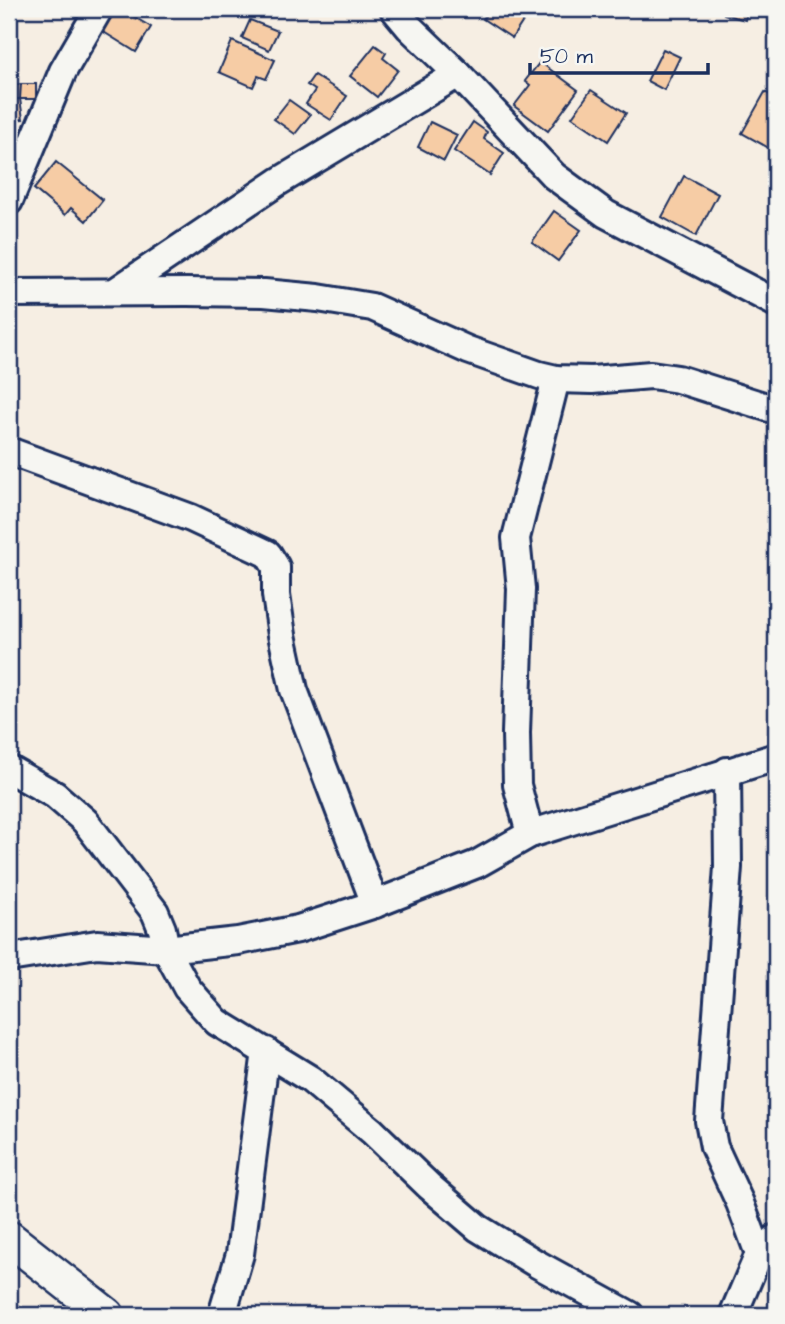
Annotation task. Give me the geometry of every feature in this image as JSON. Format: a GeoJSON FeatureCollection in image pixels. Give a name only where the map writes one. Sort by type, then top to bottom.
{"type":"FeatureCollection","features":[{"type":"Feature","properties":{"kind":"street"},"geometry":{"type":"LineString","coordinates":[[9,201],[63,71],[99,9]]}},
{"type":"Feature","properties":{"kind":"street"},"geometry":{"type":"LineString","coordinates":[[394,9],[554,176],[606,214],[776,303]]}},
{"type":"Feature","properties":{"kind":"street"},"geometry":{"type":"LineString","coordinates":[[116,291],[278,182],[458,74]]}},
{"type":"Feature","properties":{"kind":"street"},"geometry":{"type":"LineString","coordinates":[[9,293],[264,293],[318,298],[372,307],[468,350],[556,379],[592,380],[651,375],[669,377],[776,410]]}},
{"type":"Feature","properties":{"kind":"street"},"geometry":{"type":"LineString","coordinates":[[530,834],[517,785],[521,589],[516,538],[556,379]]}},
{"type":"Feature","properties":{"kind":"street"},"geometry":{"type":"LineString","coordinates":[[9,451],[191,518],[268,554],[276,567],[276,595],[293,690],[375,904]]}},
{"type":"Feature","properties":{"kind":"street"},"geometry":{"type":"LineString","coordinates":[[9,958],[97,944],[166,949],[238,941],[298,929],[375,904],[477,864],[530,834],[776,757]]}},
{"type":"Feature","properties":{"kind":"street"},"geometry":{"type":"LineString","coordinates":[[9,769],[55,795],[85,821],[155,912],[166,949],[187,988],[217,1022],[320,1088],[478,1228],[629,1315]]}},
{"type":"Feature","properties":{"kind":"street"},"geometry":{"type":"LineString","coordinates":[[727,771],[728,867],[709,1121],[714,1147],[740,1203],[768,1246],[733,1315]]}},
{"type":"Feature","properties":{"kind":"street"},"geometry":{"type":"LineString","coordinates":[[222,1315],[240,1254],[266,1051]]}},
{"type":"Feature","properties":{"kind":"street"},"geometry":{"type":"LineString","coordinates":[[9,1238],[107,1315]]}},
{"type":"Feature","properties":{"kind":"building"},"geometry":{"type":"Polygon","coordinates":[[[116,9],[121,9],[151,27],[136,52],[102,31],[116,9]]]}},
{"type":"Feature","properties":{"kind":"building"},"geometry":{"type":"Polygon","coordinates":[[[490,9],[531,9],[512,38],[483,19],[490,9]]]}},
{"type":"Feature","properties":{"kind":"building"},"geometry":{"type":"Polygon","coordinates":[[[725,9],[748,9],[745,20],[724,14],[725,9]]]}},
{"type":"Feature","properties":{"kind":"building"},"geometry":{"type":"Polygon","coordinates":[[[250,20],[278,31],[269,50],[242,38],[250,20]]]}},
{"type":"Feature","properties":{"kind":"building"},"geometry":{"type":"Polygon","coordinates":[[[232,41],[275,60],[266,79],[258,76],[253,87],[219,72],[232,41]]]}},
{"type":"Feature","properties":{"kind":"building"},"geometry":{"type":"Polygon","coordinates":[[[375,45],[386,53],[383,58],[398,70],[377,97],[350,76],[375,45]]]}},
{"type":"Feature","properties":{"kind":"building"},"geometry":{"type":"Polygon","coordinates":[[[663,49],[680,57],[664,90],[647,81],[663,49]]]}},
{"type":"Feature","properties":{"kind":"building"},"geometry":{"type":"Polygon","coordinates":[[[540,62],[578,90],[548,131],[514,106],[530,85],[525,81],[540,62]]]}},
{"type":"Feature","properties":{"kind":"building"},"geometry":{"type":"Polygon","coordinates":[[[314,75],[347,96],[331,120],[306,104],[315,90],[307,85],[314,75]]]}},
{"type":"Feature","properties":{"kind":"building"},"geometry":{"type":"Polygon","coordinates":[[[21,84],[20,99],[9,100],[9,85],[21,84]]]}},
{"type":"Feature","properties":{"kind":"building"},"geometry":{"type":"Polygon","coordinates":[[[21,84],[36,84],[36,99],[20,99],[21,84]]]}},
{"type":"Feature","properties":{"kind":"building"},"geometry":{"type":"Polygon","coordinates":[[[591,90],[626,113],[608,141],[572,117],[591,90]]]}},
{"type":"Feature","properties":{"kind":"building"},"geometry":{"type":"Polygon","coordinates":[[[765,92],[776,98],[776,152],[742,133],[765,92]]]}},
{"type":"Feature","properties":{"kind":"building"},"geometry":{"type":"Polygon","coordinates":[[[20,99],[23,119],[9,120],[9,100],[20,99]]]}},
{"type":"Feature","properties":{"kind":"building"},"geometry":{"type":"Polygon","coordinates":[[[289,100],[310,115],[295,134],[274,119],[289,100]]]}},
{"type":"Feature","properties":{"kind":"building"},"geometry":{"type":"Polygon","coordinates":[[[430,122],[457,135],[444,161],[418,147],[430,122]]]}},
{"type":"Feature","properties":{"kind":"building"},"geometry":{"type":"Polygon","coordinates":[[[473,122],[487,132],[484,139],[504,153],[490,175],[454,151],[473,122]]]}},
{"type":"Feature","properties":{"kind":"building"},"geometry":{"type":"Polygon","coordinates":[[[56,162],[103,200],[86,221],[71,208],[65,215],[34,189],[56,162]]]}},
{"type":"Feature","properties":{"kind":"building"},"geometry":{"type":"Polygon","coordinates":[[[684,176],[718,194],[696,236],[662,217],[684,176]]]}},
{"type":"Feature","properties":{"kind":"building"},"geometry":{"type":"Polygon","coordinates":[[[554,211],[581,230],[558,261],[532,242],[554,211]]]}}]}
